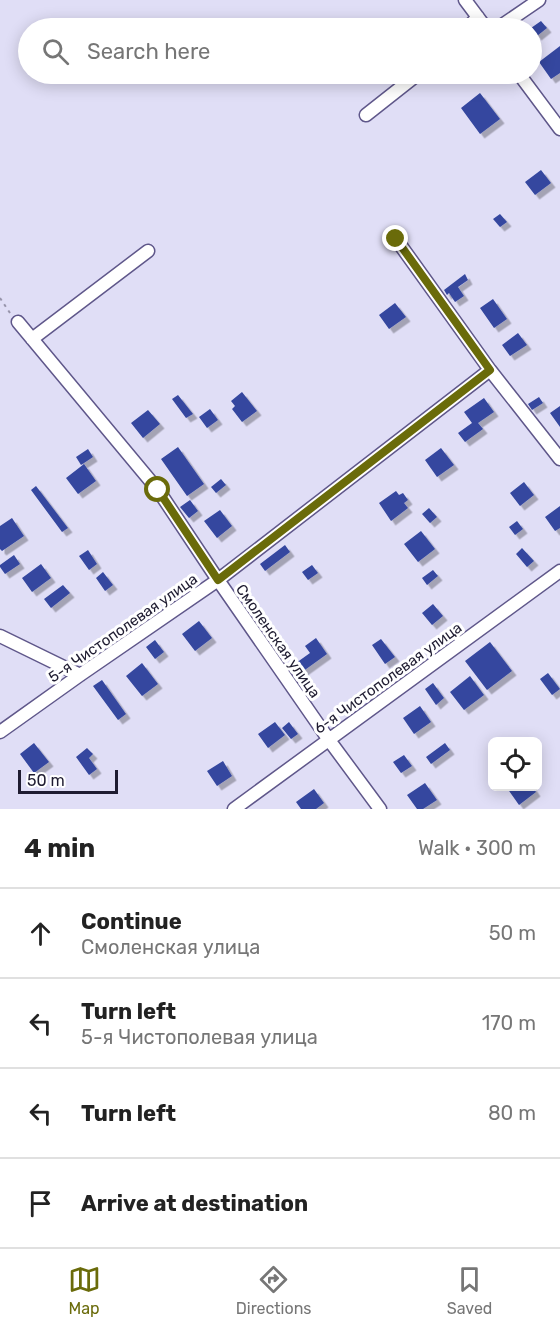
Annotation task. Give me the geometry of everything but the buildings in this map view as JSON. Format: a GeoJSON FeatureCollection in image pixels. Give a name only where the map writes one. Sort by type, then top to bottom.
{"type":"FeatureCollection","features":[{"type":"Feature","properties":{"kind":"street"},"geometry":{"type":"LineString","coordinates":[[465,0],[478,17]]}},
{"type":"Feature","properties":{"kind":"street"},"geometry":{"type":"LineString","coordinates":[[513,18],[539,0]]}},
{"type":"Feature","properties":{"kind":"street"},"geometry":{"type":"LineString","coordinates":[[366,116],[406,84]]}},
{"type":"Feature","properties":{"kind":"street"},"geometry":{"type":"LineString","coordinates":[[526,84],[560,129]]}},
{"type":"Feature","properties":{"kind":"street"},"geometry":{"type":"LineString","coordinates":[[396,239],[490,370],[560,459]]}},
{"type":"Feature","properties":{"kind":"street"},"geometry":{"type":"LineString","coordinates":[[32,339],[148,250]]}},
{"type":"Feature","properties":{"kind":"street","name":"Смоленская улица"},"geometry":{"type":"LineString","coordinates":[[18,322],[158,490],[329,740],[380,809]]}},
{"type":"Feature","properties":{"kind":"street","name":"5-я Чистополевая улица"},"geometry":{"type":"LineString","coordinates":[[0,732],[218,580],[490,370]]}},
{"type":"Feature","properties":{"kind":"street","name":"6-я Чистополевая улица"},"geometry":{"type":"LineString","coordinates":[[234,809],[560,571]]}},
{"type":"Feature","properties":{"kind":"street"},"geometry":{"type":"LineString","coordinates":[[0,636],[80,675]]}},
{"type":"Feature","properties":{"kind":"path"},"geometry":{"type":"LineString","coordinates":[[0,298],[18,322]]}},
{"type":"Feature","properties":{"kind":"route"},"geometry":{"type":"LineString","coordinates":[[158,490],[218,580],[490,370],[396,239]]}}]}
